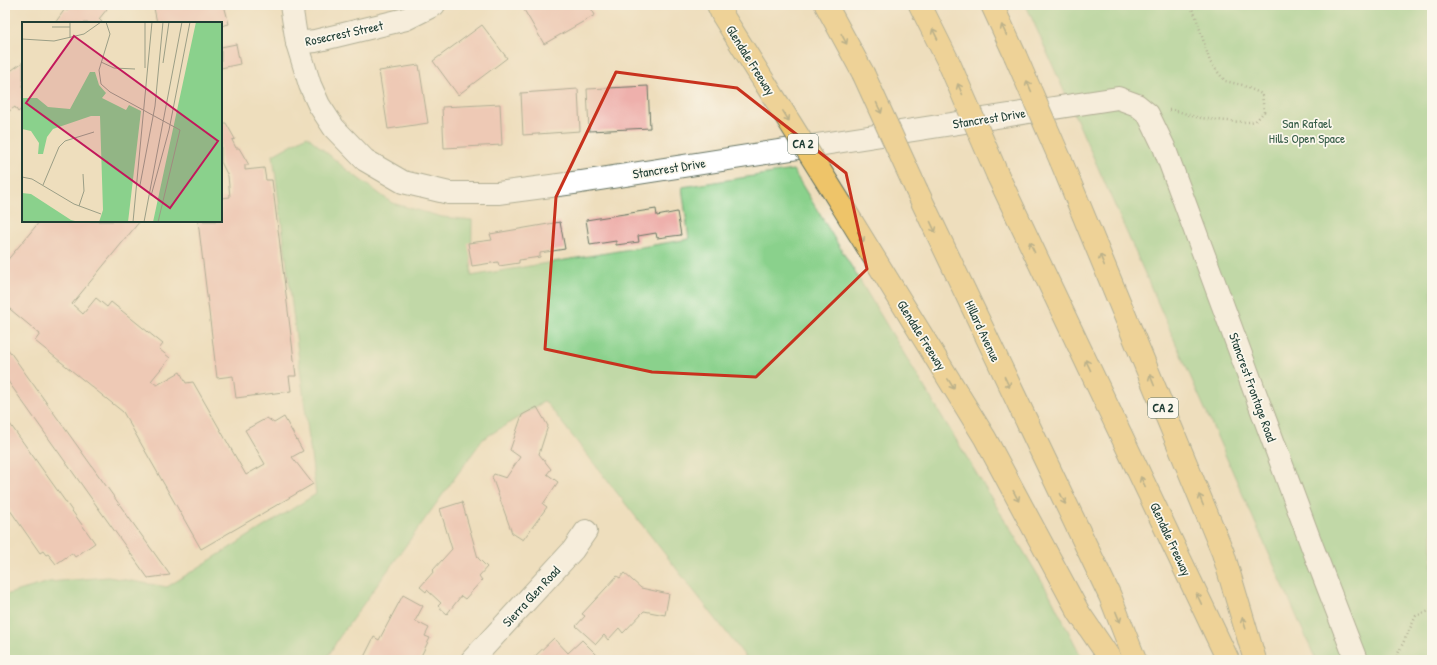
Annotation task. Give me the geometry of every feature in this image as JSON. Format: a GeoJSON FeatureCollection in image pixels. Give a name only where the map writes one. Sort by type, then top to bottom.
{"type":"FeatureCollection","features":[{"type":"Feature","properties":{"kind":"highway","name":"Hillard Avenue"},"geometry":{"type":"LineString","coordinates":[[826,5],[863,73],[917,191],[1110,596],[1135,660]]}},
{"type":"Feature","properties":{"kind":"highway","name":"Glendale Freeway"},"geometry":{"type":"LineString","coordinates":[[920,5],[949,63],[998,176],[1228,660]]}},
{"type":"Feature","properties":{"kind":"highway","name":"CA 2"},"geometry":{"type":"LineString","coordinates":[[992,5],[1016,55],[1061,161],[1223,553],[1255,660]]}},
{"type":"Feature","properties":{"kind":"highway","name":"Glendale Freeway"},"geometry":{"type":"LineString","coordinates":[[718,9],[841,204],[985,438],[1079,613],[1111,660]]}},
{"type":"Feature","properties":{"kind":"street","name":"Stancrest Drive"},"geometry":{"type":"LineString","coordinates":[[291,5],[298,43],[310,85],[319,105],[334,128],[365,160],[403,182],[449,193],[498,193],[581,182],[1118,98],[1137,105],[1148,114]]}},
{"type":"Feature","properties":{"kind":"street","name":"Rosecrest Street"},"geometry":{"type":"LineString","coordinates":[[298,43],[315,41],[406,19],[434,5]]}},
{"type":"Feature","properties":{"kind":"street","name":"Stancrest Frontage Road"},"geometry":{"type":"LineString","coordinates":[[1148,114],[1164,148],[1356,660]]}},
{"type":"Feature","properties":{"kind":"street","name":"Sierra Glen Road"},"geometry":{"type":"LineString","coordinates":[[472,660],[573,550],[586,531]]}},
{"type":"Feature","properties":{"kind":"path"},"geometry":{"type":"LineString","coordinates":[[1148,114],[1159,109],[1175,110],[1197,118],[1236,123],[1254,122],[1264,112],[1262,94],[1242,85],[1225,81],[1210,62],[1196,17],[1190,5]]}},
{"type":"Feature","properties":{"kind":"path"},"geometry":{"type":"LineString","coordinates":[[1395,660],[1416,616],[1432,610]]}},
{"type":"Feature","properties":{"kind":"highlighted area"},"geometry":{"type":"Polygon","coordinates":[[[616,72],[737,88],[846,173],[867,269],[756,377],[652,372],[545,349],[556,197],[616,72]]]}},
{"type":"Feature","properties":{"kind":"green space","name":"San Rafael Hills Open Space"},"geometry":{"type":"Polygon","coordinates":[[[1026,5],[1432,5],[1432,660],[1316,660],[1026,5]]]}},
{"type":"Feature","properties":{"kind":"green space"},"geometry":{"type":"Polygon","coordinates":[[[307,136],[347,170],[392,203],[442,217],[472,220],[471,276],[689,239],[682,187],[793,170],[1050,595],[1083,660],[748,660],[545,401],[483,439],[338,639],[326,660],[5,660],[5,595],[49,582],[108,577],[167,587],[316,494],[273,155],[307,136]]]}},
{"type":"Feature","properties":{"kind":"building"},"geometry":{"type":"Polygon","coordinates":[[[72,5],[105,5],[104,6],[107,9],[99,19],[102,22],[56,22],[65,9],[67,11],[72,5]]]}},
{"type":"Feature","properties":{"kind":"building"},"geometry":{"type":"Polygon","coordinates":[[[166,5],[224,5],[229,24],[222,26],[222,22],[157,22],[154,8],[166,5]]]}},
{"type":"Feature","properties":{"kind":"building"},"geometry":{"type":"Polygon","coordinates":[[[528,5],[589,5],[595,15],[544,44],[523,8],[528,5]]]}},
{"type":"Feature","properties":{"kind":"building"},"geometry":{"type":"Polygon","coordinates":[[[482,25],[507,58],[458,95],[433,61],[482,25]]]}},
{"type":"Feature","properties":{"kind":"building"},"geometry":{"type":"Polygon","coordinates":[[[236,44],[240,64],[222,68],[222,47],[236,44]]]}},
{"type":"Feature","properties":{"kind":"building"},"geometry":{"type":"Polygon","coordinates":[[[22,63],[22,109],[18,112],[15,107],[5,114],[5,75],[22,63]]]}},
{"type":"Feature","properties":{"kind":"building"},"geometry":{"type":"Polygon","coordinates":[[[419,65],[428,123],[388,129],[379,71],[419,65]]]}},
{"type":"Feature","properties":{"kind":"building"},"geometry":{"type":"Polygon","coordinates":[[[648,86],[650,128],[589,131],[587,89],[648,86]]]}},
{"type":"Feature","properties":{"kind":"building"},"geometry":{"type":"Polygon","coordinates":[[[578,89],[580,131],[523,135],[521,93],[578,89]]]}},
{"type":"Feature","properties":{"kind":"building"},"geometry":{"type":"Polygon","coordinates":[[[500,104],[502,145],[444,148],[442,107],[500,104]]]}},
{"type":"Feature","properties":{"kind":"building"},"geometry":{"type":"Polygon","coordinates":[[[222,121],[223,123],[226,123],[235,139],[232,140],[236,148],[239,148],[249,165],[245,165],[245,170],[264,168],[266,180],[272,180],[296,376],[289,376],[291,391],[236,398],[233,376],[217,378],[198,222],[222,222],[222,198],[230,197],[228,176],[222,164],[222,121]]]}},
{"type":"Feature","properties":{"kind":"building"},"geometry":{"type":"Polygon","coordinates":[[[656,209],[657,216],[677,212],[681,235],[657,238],[656,233],[638,236],[639,242],[616,245],[616,241],[590,245],[586,220],[656,209]]]}},
{"type":"Feature","properties":{"kind":"building"},"geometry":{"type":"Polygon","coordinates":[[[39,222],[139,222],[72,304],[83,314],[96,298],[107,307],[111,302],[163,344],[159,349],[170,358],[151,381],[157,385],[180,372],[186,383],[193,382],[246,475],[265,464],[245,430],[267,418],[274,423],[284,417],[303,451],[292,457],[313,484],[201,549],[123,412],[35,341],[40,334],[5,305],[5,263],[39,222]]]}},
{"type":"Feature","properties":{"kind":"building"},"geometry":{"type":"Polygon","coordinates":[[[560,222],[565,249],[540,253],[540,257],[519,260],[519,263],[499,266],[498,262],[472,266],[468,243],[492,240],[490,234],[560,222]]]}},
{"type":"Feature","properties":{"kind":"building"},"geometry":{"type":"Polygon","coordinates":[[[5,345],[170,575],[148,578],[5,377],[5,345]]]}},
{"type":"Feature","properties":{"kind":"building"},"geometry":{"type":"Polygon","coordinates":[[[537,407],[548,426],[539,454],[551,469],[547,474],[558,482],[543,504],[547,507],[523,540],[512,533],[492,477],[494,474],[506,478],[520,457],[510,450],[522,415],[537,407]]]}},
{"type":"Feature","properties":{"kind":"building"},"geometry":{"type":"Polygon","coordinates":[[[5,417],[95,543],[75,557],[72,553],[56,564],[48,554],[46,555],[43,551],[40,553],[5,503],[5,417]]]}},
{"type":"Feature","properties":{"kind":"building"},"geometry":{"type":"Polygon","coordinates":[[[462,502],[478,558],[487,567],[479,576],[482,580],[465,599],[461,596],[447,614],[438,606],[441,603],[427,590],[426,592],[420,587],[452,549],[440,509],[462,502]]]}},
{"type":"Feature","properties":{"kind":"building"},"geometry":{"type":"Polygon","coordinates":[[[624,573],[641,588],[669,594],[665,615],[644,611],[623,633],[619,628],[608,640],[604,635],[596,644],[576,626],[585,616],[582,614],[617,576],[620,578],[624,573]]]}},
{"type":"Feature","properties":{"kind":"building"},"geometry":{"type":"Polygon","coordinates":[[[403,595],[423,606],[415,621],[429,628],[425,636],[430,638],[419,660],[363,659],[374,637],[379,640],[403,595]]]}},
{"type":"Feature","properties":{"kind":"building"},"geometry":{"type":"Polygon","coordinates":[[[554,638],[568,653],[582,640],[602,660],[531,660],[554,638]]]}}]}
